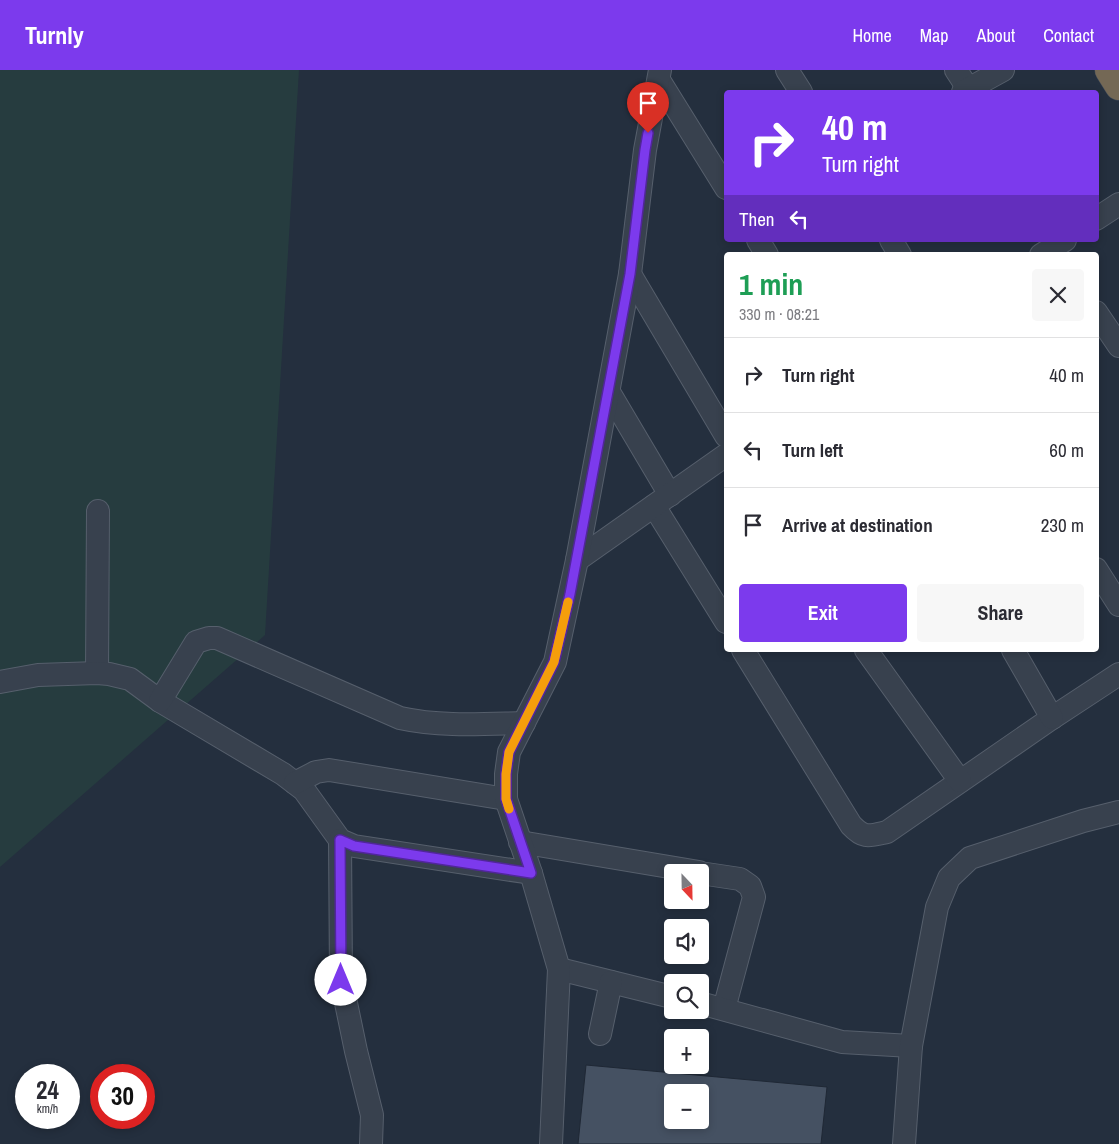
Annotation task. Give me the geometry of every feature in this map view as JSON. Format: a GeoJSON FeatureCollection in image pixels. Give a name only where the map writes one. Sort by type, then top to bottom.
{"type":"FeatureCollection","features":[{"type":"Feature","properties":{"kind":"highway"},"geometry":{"type":"LineString","coordinates":[[1109,70],[1119,86]]}},
{"type":"Feature","properties":{"kind":"street"},"geometry":{"type":"LineString","coordinates":[[787,70],[800,90]]}},
{"type":"Feature","properties":{"kind":"street"},"geometry":{"type":"LineString","coordinates":[[956,70],[966,90]]}},
{"type":"Feature","properties":{"kind":"street"},"geometry":{"type":"LineString","coordinates":[[968,90],[1003,70]]}},
{"type":"Feature","properties":{"kind":"street"},"geometry":{"type":"LineString","coordinates":[[660,75],[724,185]]}},
{"type":"Feature","properties":{"kind":"street"},"geometry":{"type":"LineString","coordinates":[[551,1144],[558,969],[531,873],[506,799],[506,774],[509,752],[554,662],[578,560],[630,274],[645,150],[660,75]]}},
{"type":"Feature","properties":{"kind":"street"},"geometry":{"type":"LineString","coordinates":[[1099,217],[1119,204]]}},
{"type":"Feature","properties":{"kind":"street"},"geometry":{"type":"LineString","coordinates":[[630,274],[724,433]]}},
{"type":"Feature","properties":{"kind":"street"},"geometry":{"type":"LineString","coordinates":[[1099,316],[1119,346]]}},
{"type":"Feature","properties":{"kind":"street"},"geometry":{"type":"LineString","coordinates":[[609,392],[662,500],[724,618]]}},
{"type":"Feature","properties":{"kind":"street"},"geometry":{"type":"LineString","coordinates":[[578,560],[724,456]]}},
{"type":"Feature","properties":{"kind":"street"},"geometry":{"type":"LineString","coordinates":[[97,674],[98,511]]}},
{"type":"Feature","properties":{"kind":"street"},"geometry":{"type":"LineString","coordinates":[[1099,574],[1119,605]]}},
{"type":"Feature","properties":{"kind":"street"},"geometry":{"type":"LineString","coordinates":[[160,701],[196,642],[217,638],[400,718],[422,723],[451,725],[524,723]]}},
{"type":"Feature","properties":{"kind":"street"},"geometry":{"type":"LineString","coordinates":[[744,652],[851,824],[859,833],[866,837],[887,832],[1119,674]]}},
{"type":"Feature","properties":{"kind":"street"},"geometry":{"type":"LineString","coordinates":[[867,652],[960,781]]}},
{"type":"Feature","properties":{"kind":"street"},"geometry":{"type":"LineString","coordinates":[[1014,652],[1052,718]]}},
{"type":"Feature","properties":{"kind":"street"},"geometry":{"type":"LineString","coordinates":[[0,682],[38,675],[109,674],[130,679],[160,701],[295,783],[304,790],[340,840],[354,846],[531,873]]}},
{"type":"Feature","properties":{"kind":"street"},"geometry":{"type":"LineString","coordinates":[[295,783],[316,772],[329,770],[506,799]]}},
{"type":"Feature","properties":{"kind":"street"},"geometry":{"type":"LineString","coordinates":[[904,1144],[911,1046],[937,907],[949,878],[970,858],[1083,821],[1119,812]]}},
{"type":"Feature","properties":{"kind":"street"},"geometry":{"type":"LineString","coordinates":[[340,840],[341,980],[372,1115],[371,1144]]}},
{"type":"Feature","properties":{"kind":"street"},"geometry":{"type":"LineString","coordinates":[[520,842],[664,867]]}},
{"type":"Feature","properties":{"kind":"street"},"geometry":{"type":"LineString","coordinates":[[709,875],[740,880],[750,886],[754,897],[724,1009]]}},
{"type":"Feature","properties":{"kind":"street"},"geometry":{"type":"LineString","coordinates":[[558,969],[664,994]]}},
{"type":"Feature","properties":{"kind":"street"},"geometry":{"type":"LineString","coordinates":[[600,1034],[611,982]]}},
{"type":"Feature","properties":{"kind":"street"},"geometry":{"type":"LineString","coordinates":[[709,1005],[842,1042],[911,1046]]}},
{"type":"Feature","properties":{"kind":"green space"},"geometry":{"type":"Polygon","coordinates":[[[0,70],[299,70],[265,635],[0,867],[0,70]]]}},
{"type":"Feature","properties":{"kind":"building"},"geometry":{"type":"Polygon","coordinates":[[[586,1065],[664,1072],[664,1074],[685,1074],[827,1087],[821,1144],[578,1144],[586,1065]]]}},
{"type":"Feature","properties":{"kind":"slow traffic"},"geometry":{"type":"LineString","coordinates":[[509,809],[506,799],[506,774],[509,752],[554,662],[568,602]]}},
{"type":"Feature","properties":{"kind":"route"},"geometry":{"type":"LineString","coordinates":[[341,980],[340,840],[354,846],[531,873],[506,799],[506,774],[509,752],[554,662],[578,560],[630,274],[648,133]]}}]}
